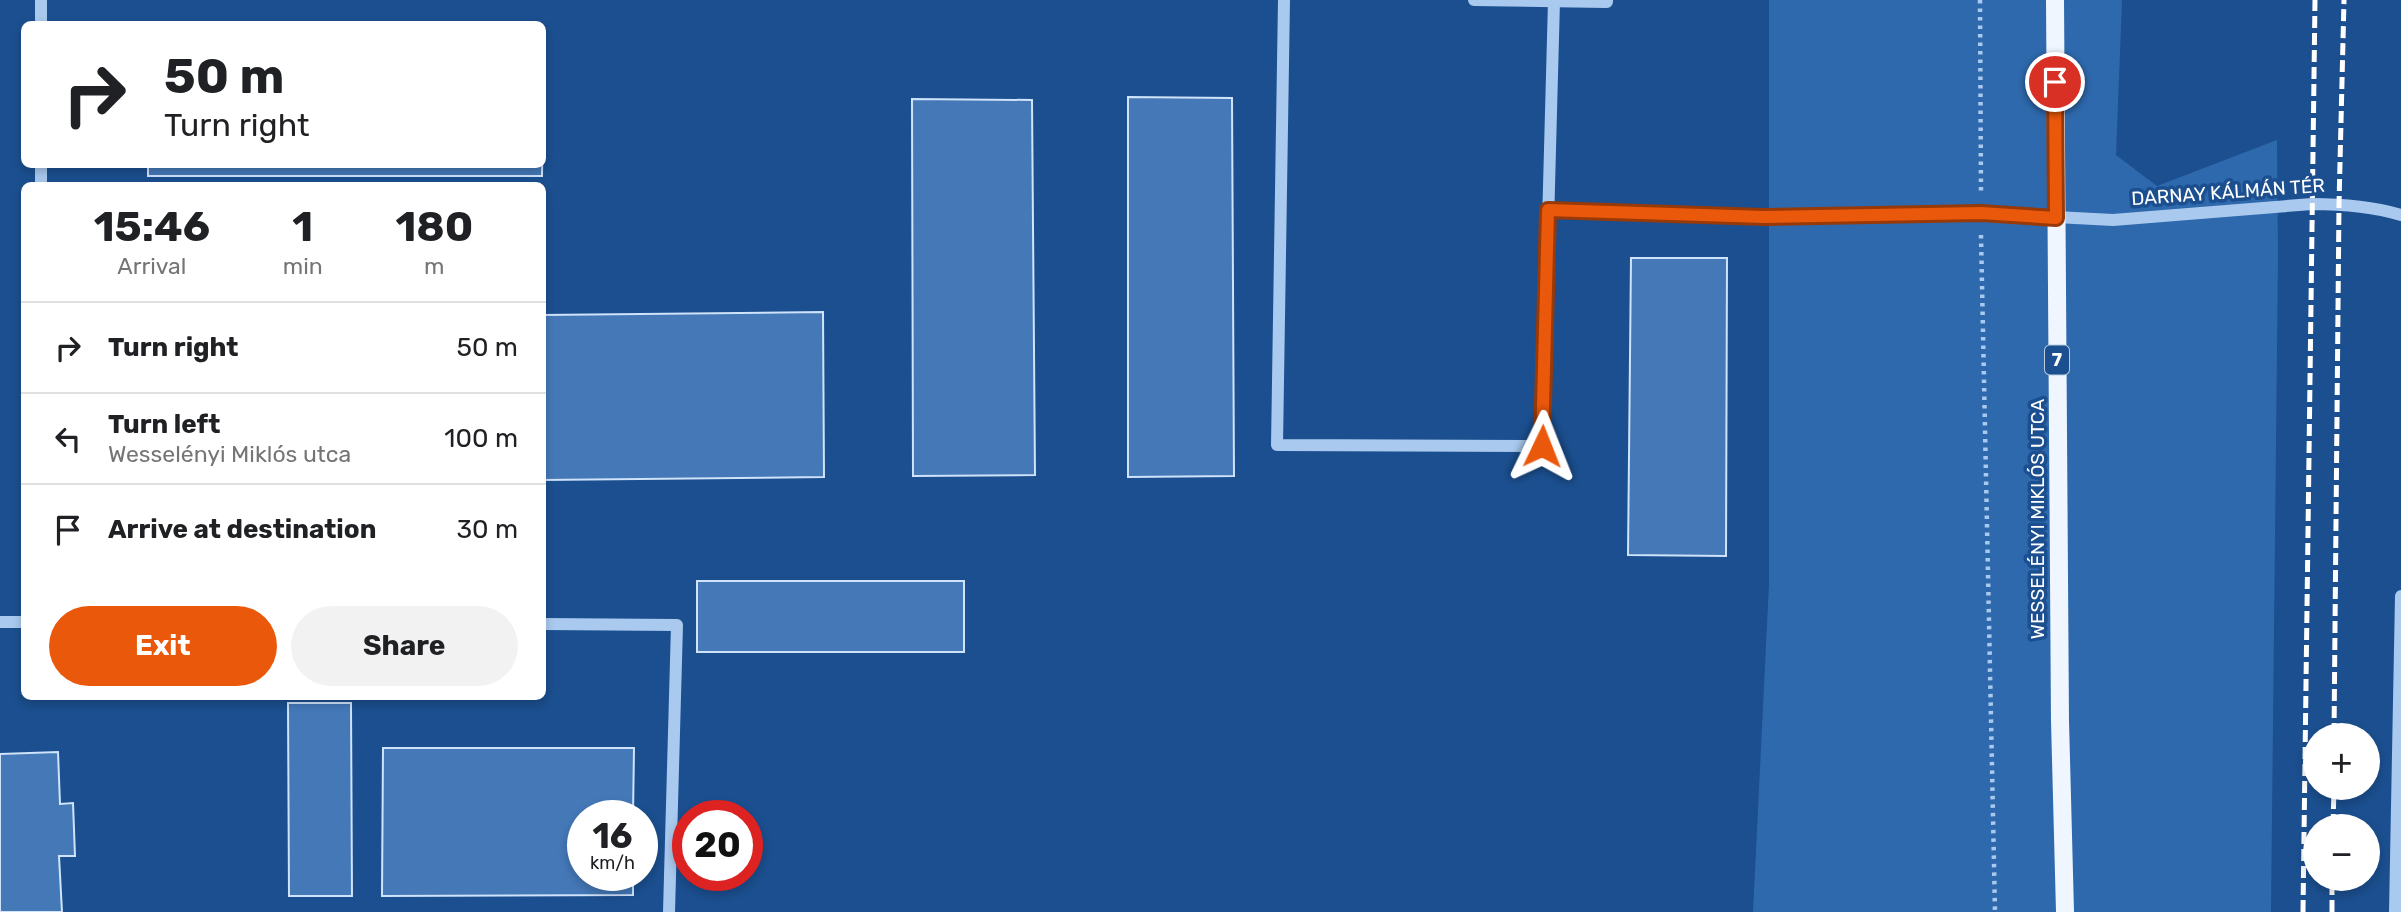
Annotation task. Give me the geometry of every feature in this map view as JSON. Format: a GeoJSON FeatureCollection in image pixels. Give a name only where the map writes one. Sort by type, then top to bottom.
{"type":"FeatureCollection","features":[{"type":"Feature","properties":{"kind":"main road","name":"WESSELÉNYI MIKLÓS UTCA"},"geometry":{"type":"LineString","coordinates":[[2055,0],[2060,721],[2065,912]]}},
{"type":"Feature","properties":{"kind":"street"},"geometry":{"type":"LineString","coordinates":[[41,0],[41,21]]}},
{"type":"Feature","properties":{"kind":"street"},"geometry":{"type":"LineString","coordinates":[[1284,0],[1277,444],[1542,446],[1554,1]]}},
{"type":"Feature","properties":{"kind":"street"},"geometry":{"type":"LineString","coordinates":[[1474,0],[1607,0]]}},
{"type":"Feature","properties":{"kind":"street","name":"DARNAY KÁLMÁN TÉR"},"geometry":{"type":"LineString","coordinates":[[1548,210],[1764,217],[1981,213],[2113,220],[2326,204],[2374,207],[2401,215]]}},
{"type":"Feature","properties":{"kind":"street"},"geometry":{"type":"LineString","coordinates":[[2395,912],[2401,596]]}},
{"type":"Feature","properties":{"kind":"street"},"geometry":{"type":"LineString","coordinates":[[0,622],[21,622]]}},
{"type":"Feature","properties":{"kind":"street"},"geometry":{"type":"LineString","coordinates":[[546,624],[677,625],[669,912]]}},
{"type":"Feature","properties":{"kind":"path"},"geometry":{"type":"LineString","coordinates":[[1980,0],[1981,213],[1995,912]]}},
{"type":"Feature","properties":{"kind":"shaded area"},"geometry":{"type":"Polygon","coordinates":[[[1769,0],[2122,0],[2116,155],[2157,186],[2277,140],[2271,912],[1753,912],[1769,584],[1769,0]]]}},
{"type":"Feature","properties":{"kind":"building"},"geometry":{"type":"Polygon","coordinates":[[[1128,97],[1232,98],[1234,476],[1128,477],[1128,97]]]}},
{"type":"Feature","properties":{"kind":"building"},"geometry":{"type":"Polygon","coordinates":[[[912,99],[1032,100],[1035,475],[913,476],[912,99]]]}},
{"type":"Feature","properties":{"kind":"building"},"geometry":{"type":"Polygon","coordinates":[[[148,168],[542,168],[542,176],[148,176],[148,168]]]}},
{"type":"Feature","properties":{"kind":"building"},"geometry":{"type":"Polygon","coordinates":[[[1631,258],[1727,258],[1726,556],[1628,555],[1631,258]]]}},
{"type":"Feature","properties":{"kind":"building"},"geometry":{"type":"Polygon","coordinates":[[[823,312],[824,477],[546,480],[546,315],[823,312]]]}},
{"type":"Feature","properties":{"kind":"building"},"geometry":{"type":"Polygon","coordinates":[[[697,581],[964,581],[964,652],[697,652],[697,581]]]}},
{"type":"Feature","properties":{"kind":"building"},"geometry":{"type":"Polygon","coordinates":[[[288,703],[351,703],[352,896],[289,896],[288,703]]]}},
{"type":"Feature","properties":{"kind":"building"},"geometry":{"type":"Polygon","coordinates":[[[383,748],[634,748],[633,800],[567,800],[567,891],[633,891],[633,895],[382,896],[383,748]]]}},
{"type":"Feature","properties":{"kind":"building"},"geometry":{"type":"Polygon","coordinates":[[[58,752],[60,804],[73,803],[75,856],[59,856],[62,912],[0,912],[0,754],[58,752]]]}},
{"type":"Feature","properties":{"kind":"railway"},"geometry":{"type":"LineString","coordinates":[[2303,912],[2315,0]]}},
{"type":"Feature","properties":{"kind":"railway"},"geometry":{"type":"LineString","coordinates":[[2334,723],[2339,204],[2344,0]]}},
{"type":"Feature","properties":{"kind":"railway"},"geometry":{"type":"LineString","coordinates":[[2333,814],[2334,800]]}},
{"type":"Feature","properties":{"kind":"railway"},"geometry":{"type":"LineString","coordinates":[[2332,891],[2332,912]]}},
{"type":"Feature","properties":{"kind":"route"},"geometry":{"type":"LineString","coordinates":[[1542,446],[1548,210],[1764,217],[1981,213],[2056,218],[2055,82]]}}]}
